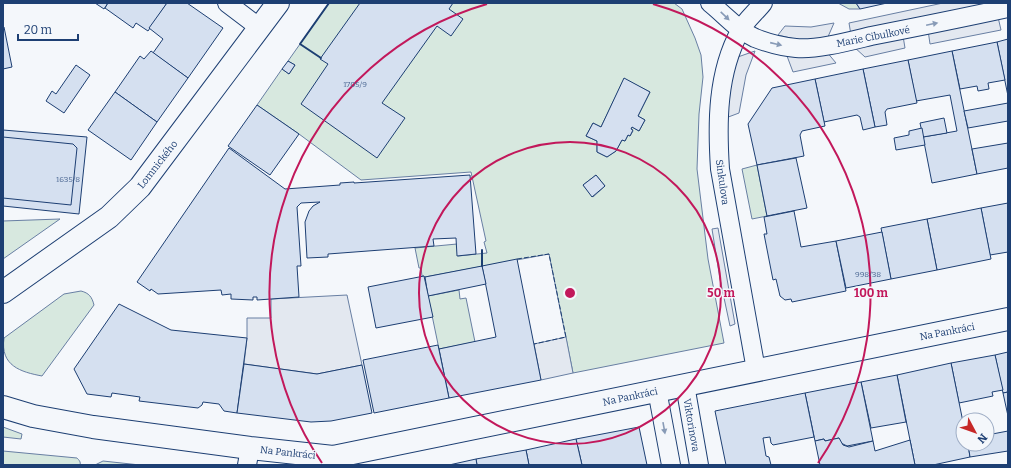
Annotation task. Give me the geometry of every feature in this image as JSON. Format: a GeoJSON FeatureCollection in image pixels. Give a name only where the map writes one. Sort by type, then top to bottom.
{"type":"FeatureCollection","features":[{"type":"Feature","properties":{"kind":"street","name":"Lomnického"},"geometry":{"type":"LineString","coordinates":[[3,292],[109,216],[140,187],[278,3]]}},
{"type":"Feature","properties":{"kind":"street","name":"Marie Cibulkové"},"geometry":{"type":"LineString","coordinates":[[710,3],[720,10],[740,30],[754,38],[769,43],[797,48],[810,48],[846,42],[1008,8]]}},
{"type":"Feature","properties":{"kind":"street","name":"Sinkulova"},"geometry":{"type":"LineString","coordinates":[[756,370],[720,169],[718,141],[721,91],[728,60],[740,30],[763,3]]}},
{"type":"Feature","properties":{"kind":"street"},"geometry":{"type":"LineString","coordinates":[[234,8],[260,28]]}},
{"type":"Feature","properties":{"kind":"street","name":"Na Pankráci"},"geometry":{"type":"LineString","coordinates":[[3,406],[53,421],[249,457],[334,461],[657,390],[1008,319]]}},
{"type":"Feature","properties":{"kind":"street","name":"Viktorinova"},"geometry":{"type":"LineString","coordinates":[[685,385],[699,465]]}},
{"type":"Feature","properties":{"kind":"street"},"geometry":{"type":"LineString","coordinates":[[657,390],[671,465]]}},
{"type":"Feature","properties":{"kind":"shaded area"},"geometry":{"type":"Polygon","coordinates":[[[329,3],[674,3],[682,9],[701,55],[703,77],[699,114],[697,169],[708,259],[724,343],[573,373],[549,254],[425,277],[422,276],[415,248],[457,244],[458,256],[487,253],[484,242],[486,241],[471,172],[361,180],[257,105],[282,69],[289,74],[295,65],[288,61],[329,3]],[[624,79],[601,127],[593,123],[586,136],[597,141],[597,152],[607,157],[616,151],[622,140],[625,141],[628,135],[630,136],[633,131],[631,129],[632,127],[639,131],[645,120],[638,116],[650,92],[624,79]],[[596,175],[583,185],[593,197],[605,186],[596,175]]]}},
{"type":"Feature","properties":{"kind":"shaded area"},"geometry":{"type":"Polygon","coordinates":[[[838,3],[856,3],[860,9],[849,9],[838,3]]]}},
{"type":"Feature","properties":{"kind":"shaded area"},"geometry":{"type":"Polygon","coordinates":[[[943,3],[1005,3],[851,35],[849,23],[943,3]]]}},
{"type":"Feature","properties":{"kind":"shaded area"},"geometry":{"type":"Polygon","coordinates":[[[998,17],[1001,30],[930,44],[928,30],[998,17]]]}},
{"type":"Feature","properties":{"kind":"shaded area"},"geometry":{"type":"Polygon","coordinates":[[[834,23],[827,39],[799,40],[778,35],[785,26],[811,27],[834,23]]]}},
{"type":"Feature","properties":{"kind":"shaded area"},"geometry":{"type":"Polygon","coordinates":[[[903,36],[905,48],[865,57],[853,46],[903,36]]]}},
{"type":"Feature","properties":{"kind":"shaded area"},"geometry":{"type":"Polygon","coordinates":[[[755,51],[746,75],[739,113],[723,119],[732,59],[755,51]]]}},
{"type":"Feature","properties":{"kind":"shaded area"},"geometry":{"type":"Polygon","coordinates":[[[826,51],[836,63],[793,72],[787,56],[826,51]]]}},
{"type":"Feature","properties":{"kind":"shaded area"},"geometry":{"type":"Polygon","coordinates":[[[757,165],[767,216],[752,219],[742,169],[757,165]]]}},
{"type":"Feature","properties":{"kind":"shaded area"},"geometry":{"type":"Polygon","coordinates":[[[60,219],[3,259],[3,221],[60,219]]]}},
{"type":"Feature","properties":{"kind":"shaded area"},"geometry":{"type":"Polygon","coordinates":[[[718,228],[735,324],[730,326],[720,279],[712,229],[718,228]]]}},
{"type":"Feature","properties":{"kind":"shaded area"},"geometry":{"type":"Polygon","coordinates":[[[459,290],[460,299],[466,298],[475,342],[439,349],[428,296],[459,290]]]}},
{"type":"Feature","properties":{"kind":"shaded area"},"geometry":{"type":"Polygon","coordinates":[[[81,291],[90,296],[94,305],[42,376],[20,370],[14,366],[5,355],[4,338],[64,294],[81,291]]]}},
{"type":"Feature","properties":{"kind":"shaded area"},"geometry":{"type":"Polygon","coordinates":[[[347,295],[362,365],[317,374],[244,364],[247,338],[247,318],[271,318],[271,299],[347,295]]]}},
{"type":"Feature","properties":{"kind":"shaded area"},"geometry":{"type":"Polygon","coordinates":[[[566,337],[573,373],[541,380],[534,344],[566,337]]]}},
{"type":"Feature","properties":{"kind":"shaded area"},"geometry":{"type":"Polygon","coordinates":[[[3,427],[22,434],[21,439],[3,437],[3,427]]]}},
{"type":"Feature","properties":{"kind":"shaded area"},"geometry":{"type":"Polygon","coordinates":[[[3,451],[77,458],[80,461],[80,465],[3,465],[3,451]]]}},
{"type":"Feature","properties":{"kind":"shaded area"},"geometry":{"type":"Polygon","coordinates":[[[103,461],[140,465],[95,465],[103,461]]]}},
{"type":"Feature","properties":{"kind":"building"},"geometry":{"type":"Polygon","coordinates":[[[95,3],[108,3],[104,9],[95,3]]]}},
{"type":"Feature","properties":{"kind":"building"},"geometry":{"type":"Polygon","coordinates":[[[108,3],[167,3],[148,31],[136,23],[133,28],[105,8],[108,3]]]}},
{"type":"Feature","properties":{"kind":"building"},"geometry":{"type":"Polygon","coordinates":[[[167,3],[187,3],[223,28],[188,78],[153,53],[163,39],[149,28],[167,3]]]}},
{"type":"Feature","properties":{"kind":"building"},"geometry":{"type":"Polygon","coordinates":[[[360,3],[453,3],[449,9],[463,19],[451,36],[437,26],[382,103],[405,118],[377,158],[301,104],[328,64],[320,59],[360,3]]]}},
{"type":"Feature","properties":{"kind":"building"},"geometry":{"type":"Polygon","coordinates":[[[856,3],[887,3],[860,9],[856,3]]]}},
{"type":"Feature","properties":{"kind":"building"},"geometry":{"type":"Polygon","coordinates":[[[4,27],[12,67],[3,69],[3,28],[4,27]]]}},
{"type":"Feature","properties":{"kind":"building"},"geometry":{"type":"Polygon","coordinates":[[[1008,39],[1008,96],[997,42],[1008,39]]]}},
{"type":"Feature","properties":{"kind":"building"},"geometry":{"type":"Polygon","coordinates":[[[997,42],[1005,80],[988,83],[989,89],[978,91],[977,86],[960,89],[952,51],[997,42]]]}},
{"type":"Feature","properties":{"kind":"building"},"geometry":{"type":"Polygon","coordinates":[[[151,51],[188,78],[157,122],[115,92],[140,56],[144,59],[151,51]]]}},
{"type":"Feature","properties":{"kind":"building"},"geometry":{"type":"Polygon","coordinates":[[[952,51],[977,174],[932,183],[923,137],[957,131],[950,95],[916,101],[908,60],[952,51]]]}},
{"type":"Feature","properties":{"kind":"building"},"geometry":{"type":"Polygon","coordinates":[[[908,60],[917,103],[887,109],[885,112],[887,125],[875,127],[863,69],[908,60]]]}},
{"type":"Feature","properties":{"kind":"building"},"geometry":{"type":"Polygon","coordinates":[[[288,61],[295,65],[289,74],[282,69],[288,61]]]}},
{"type":"Feature","properties":{"kind":"building"},"geometry":{"type":"Polygon","coordinates":[[[76,65],[90,75],[64,113],[46,101],[52,91],[56,94],[76,65]]]}},
{"type":"Feature","properties":{"kind":"building"},"geometry":{"type":"Polygon","coordinates":[[[863,69],[875,127],[863,130],[860,117],[857,115],[824,122],[815,79],[863,69]]]}},
{"type":"Feature","properties":{"kind":"building"},"geometry":{"type":"Polygon","coordinates":[[[624,78],[650,92],[638,116],[645,120],[639,131],[632,127],[631,129],[633,130],[630,136],[628,135],[625,141],[622,140],[616,151],[607,157],[597,152],[597,141],[586,136],[593,123],[601,127],[624,78]]]}},
{"type":"Feature","properties":{"kind":"building"},"geometry":{"type":"Polygon","coordinates":[[[815,79],[825,126],[802,131],[800,135],[804,156],[757,165],[748,124],[772,88],[815,79]]]}},
{"type":"Feature","properties":{"kind":"building"},"geometry":{"type":"Polygon","coordinates":[[[115,92],[157,122],[131,160],[88,130],[115,92]]]}},
{"type":"Feature","properties":{"kind":"building"},"geometry":{"type":"Polygon","coordinates":[[[1008,103],[1008,121],[968,128],[964,111],[1008,103]]]}},
{"type":"Feature","properties":{"kind":"building"},"geometry":{"type":"Polygon","coordinates":[[[257,105],[299,134],[270,175],[228,146],[257,105]]]}},
{"type":"Feature","properties":{"kind":"building"},"geometry":{"type":"Polygon","coordinates":[[[944,118],[947,133],[923,137],[920,123],[944,118]]]}},
{"type":"Feature","properties":{"kind":"building"},"geometry":{"type":"Polygon","coordinates":[[[922,128],[925,145],[896,150],[894,138],[909,135],[909,131],[922,128]]]}},
{"type":"Feature","properties":{"kind":"building"},"geometry":{"type":"Polygon","coordinates":[[[3,130],[87,137],[79,214],[3,206],[3,130]]]}},
{"type":"Feature","properties":{"kind":"building"},"geometry":{"type":"Polygon","coordinates":[[[3,137],[73,144],[77,148],[71,205],[3,198],[3,137]]]}},
{"type":"Feature","properties":{"kind":"building"},"geometry":{"type":"Polygon","coordinates":[[[1008,143],[1008,168],[977,174],[972,149],[1008,143]]]}},
{"type":"Feature","properties":{"kind":"building"},"geometry":{"type":"Polygon","coordinates":[[[229,148],[285,189],[340,185],[340,183],[470,175],[476,254],[457,256],[456,238],[433,239],[434,246],[328,254],[328,257],[307,258],[305,222],[309,211],[313,206],[320,202],[301,203],[297,207],[301,266],[297,266],[299,297],[257,300],[257,297],[253,297],[253,300],[231,299],[231,294],[222,295],[221,290],[158,294],[151,289],[150,291],[137,282],[229,148]]]}},
{"type":"Feature","properties":{"kind":"building"},"geometry":{"type":"Polygon","coordinates":[[[796,158],[807,208],[767,216],[757,165],[796,158]]]}},
{"type":"Feature","properties":{"kind":"building"},"geometry":{"type":"Polygon","coordinates":[[[596,175],[605,186],[592,197],[583,185],[596,175]]]}},
{"type":"Feature","properties":{"kind":"building"},"geometry":{"type":"Polygon","coordinates":[[[1008,203],[1008,252],[990,255],[981,208],[1008,203]]]}},
{"type":"Feature","properties":{"kind":"building"},"geometry":{"type":"Polygon","coordinates":[[[981,208],[991,259],[937,270],[927,219],[981,208]]]}},
{"type":"Feature","properties":{"kind":"building"},"geometry":{"type":"Polygon","coordinates":[[[794,211],[801,247],[836,241],[846,291],[792,302],[791,299],[785,300],[780,296],[776,279],[773,280],[764,234],[767,234],[764,217],[794,211]]]}},
{"type":"Feature","properties":{"kind":"building"},"geometry":{"type":"Polygon","coordinates":[[[927,219],[937,270],[891,279],[881,228],[927,219]]]}},
{"type":"Feature","properties":{"kind":"building"},"geometry":{"type":"Polygon","coordinates":[[[882,232],[891,279],[846,288],[836,241],[882,232]]]}},
{"type":"Feature","properties":{"kind":"building"},"geometry":{"type":"Polygon","coordinates":[[[517,259],[541,380],[449,398],[439,349],[496,337],[482,266],[517,259]]]}},
{"type":"Feature","properties":{"kind":"building"},"geometry":{"type":"Polygon","coordinates":[[[482,266],[486,284],[428,296],[425,277],[482,266]]]}},
{"type":"Feature","properties":{"kind":"building"},"geometry":{"type":"Polygon","coordinates":[[[424,276],[433,317],[376,328],[368,287],[424,276]]]}},
{"type":"Feature","properties":{"kind":"building"},"geometry":{"type":"Polygon","coordinates":[[[119,304],[171,330],[247,338],[237,413],[224,411],[219,404],[203,402],[198,408],[139,401],[140,397],[112,393],[111,397],[87,394],[74,369],[119,304]]]}},
{"type":"Feature","properties":{"kind":"building"},"geometry":{"type":"Polygon","coordinates":[[[438,345],[449,398],[374,413],[363,360],[438,345]]]}},
{"type":"Feature","properties":{"kind":"building"},"geometry":{"type":"Polygon","coordinates":[[[1008,352],[1008,392],[1003,393],[995,355],[1008,352]]]}},
{"type":"Feature","properties":{"kind":"building"},"geometry":{"type":"Polygon","coordinates":[[[995,355],[1003,390],[992,392],[993,396],[959,403],[951,363],[995,355]]]}},
{"type":"Feature","properties":{"kind":"building"},"geometry":{"type":"Polygon","coordinates":[[[951,363],[961,412],[955,412],[955,452],[969,452],[970,457],[933,465],[915,465],[897,375],[951,363]]]}},
{"type":"Feature","properties":{"kind":"building"},"geometry":{"type":"Polygon","coordinates":[[[244,364],[317,374],[362,365],[372,413],[331,421],[311,422],[237,413],[244,364]]]}},
{"type":"Feature","properties":{"kind":"building"},"geometry":{"type":"Polygon","coordinates":[[[897,375],[906,422],[871,428],[861,382],[897,375]]]}},
{"type":"Feature","properties":{"kind":"building"},"geometry":{"type":"Polygon","coordinates":[[[861,382],[873,441],[847,446],[841,443],[839,438],[825,441],[824,439],[815,441],[805,393],[861,382]]]}},
{"type":"Feature","properties":{"kind":"building"},"geometry":{"type":"Polygon","coordinates":[[[1008,392],[1008,416],[1003,393],[1008,392]]]}},
{"type":"Feature","properties":{"kind":"building"},"geometry":{"type":"Polygon","coordinates":[[[805,393],[814,437],[773,445],[770,437],[763,438],[766,456],[769,457],[771,465],[726,465],[715,411],[805,393]]]}},
{"type":"Feature","properties":{"kind":"building"},"geometry":{"type":"Polygon","coordinates":[[[639,427],[647,465],[582,465],[576,439],[639,427]]]}},
{"type":"Feature","properties":{"kind":"building"},"geometry":{"type":"Polygon","coordinates":[[[1008,431],[1008,451],[970,457],[969,452],[995,452],[995,433],[1008,431]]]}},
{"type":"Feature","properties":{"kind":"building"},"geometry":{"type":"Polygon","coordinates":[[[839,438],[843,445],[849,447],[873,441],[875,451],[910,440],[915,465],[820,465],[815,441],[824,439],[825,441],[839,438]]]}},
{"type":"Feature","properties":{"kind":"building"},"geometry":{"type":"Polygon","coordinates":[[[576,439],[582,465],[529,465],[526,450],[576,439]]]}},
{"type":"Feature","properties":{"kind":"building"},"geometry":{"type":"Polygon","coordinates":[[[526,450],[529,465],[477,465],[476,459],[526,450]]]}},
{"type":"Feature","properties":{"kind":"building"},"geometry":{"type":"Polygon","coordinates":[[[476,459],[477,465],[449,465],[476,459]]]}},
{"type":"Feature","properties":{"kind":"fence"},"geometry":{"type":"LineString","coordinates":[[517,259],[549,254],[566,337],[534,344]]}},
{"type":"Feature","properties":{"kind":"wall"},"geometry":{"type":"LineString","coordinates":[[321,58],[300,44],[329,3]]}},
{"type":"Feature","properties":{"kind":"wall"},"geometry":{"type":"LineString","coordinates":[[482,250],[482,266]]}}]}
